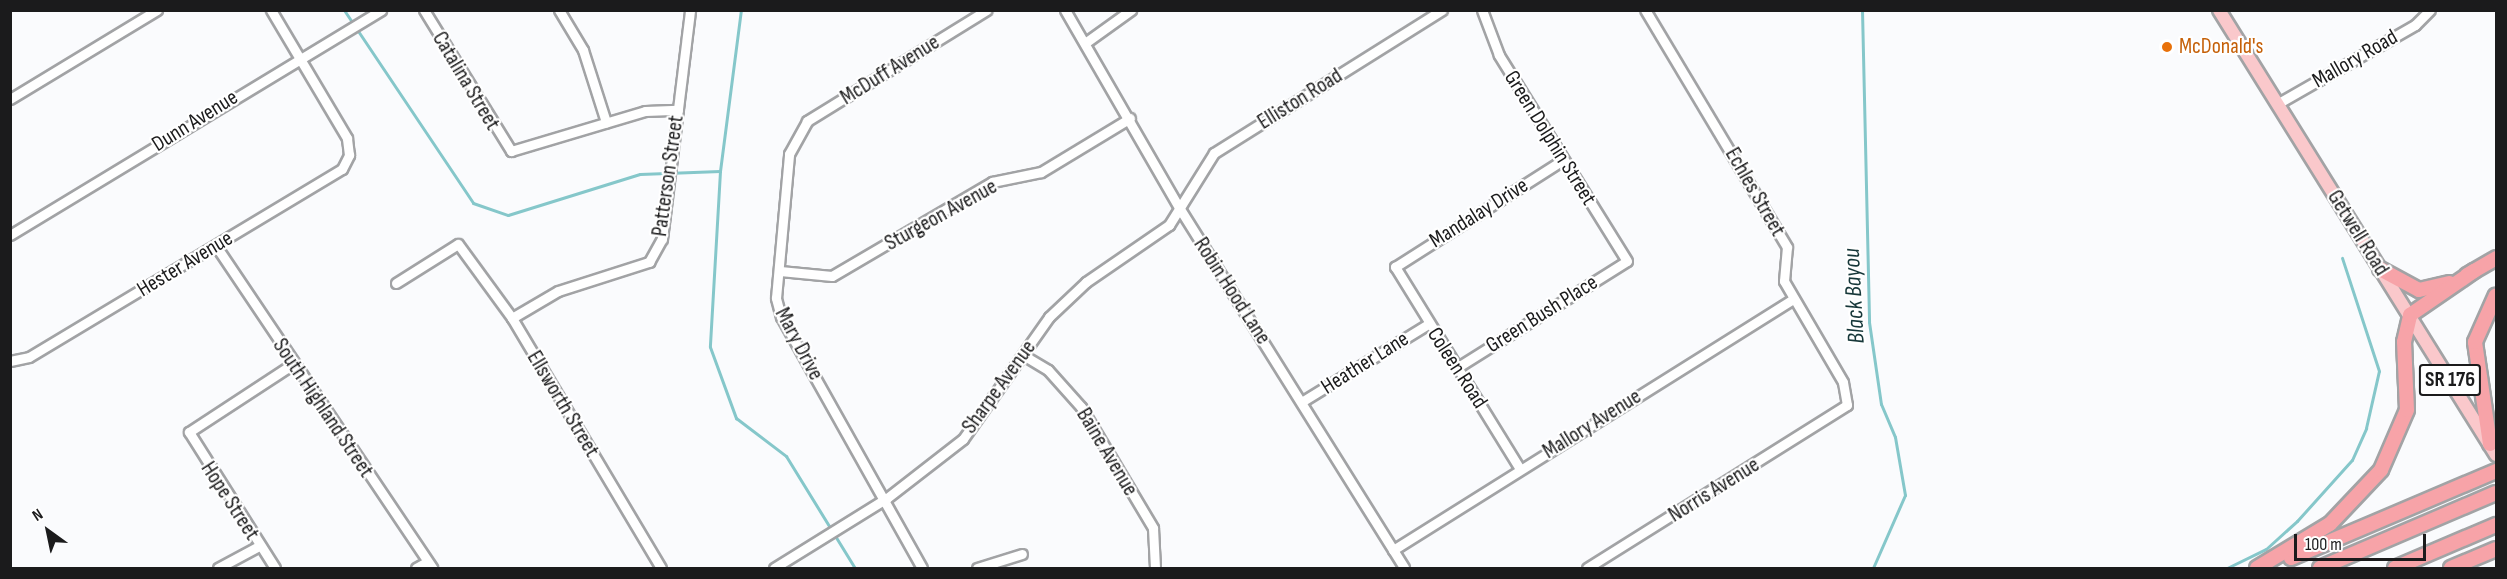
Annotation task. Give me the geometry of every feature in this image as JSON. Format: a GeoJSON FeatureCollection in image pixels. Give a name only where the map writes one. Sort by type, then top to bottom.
{"type":"FeatureCollection","features":[{"type":"Feature","properties":{"kind":"highway"},"geometry":{"type":"LineString","coordinates":[[2257,568],[2330,524],[2388,460],[2409,397],[2404,342],[2410,315],[2496,258]]}},
{"type":"Feature","properties":{"kind":"highway"},"geometry":{"type":"LineString","coordinates":[[2380,269],[2425,291],[2474,272]]}},
{"type":"Feature","properties":{"kind":"highway"},"geometry":{"type":"LineString","coordinates":[[2494,450],[2475,342],[2496,295]]}},
{"type":"Feature","properties":{"kind":"highway"},"geometry":{"type":"LineString","coordinates":[[2267,568],[2496,471]]}},
{"type":"Feature","properties":{"kind":"highway"},"geometry":{"type":"LineString","coordinates":[[2320,568],[2496,493]]}},
{"type":"Feature","properties":{"kind":"highway"},"geometry":{"type":"LineString","coordinates":[[2395,568],[2496,525]]}},
{"type":"Feature","properties":{"kind":"highway"},"geometry":{"type":"LineString","coordinates":[[2451,568],[2496,549]]}},
{"type":"Feature","properties":{"kind":"main road","name":"Getwell Road"},"geometry":{"type":"LineString","coordinates":[[2219,10],[2494,450]]}},
{"type":"Feature","properties":{"kind":"street"},"geometry":{"type":"LineString","coordinates":[[10,99],[157,10]]}},
{"type":"Feature","properties":{"kind":"street"},"geometry":{"type":"LineString","coordinates":[[271,10],[300,57]]}},
{"type":"Feature","properties":{"kind":"street","name":"Dunn Avenue"},"geometry":{"type":"LineString","coordinates":[[10,235],[300,57],[381,10]]}},
{"type":"Feature","properties":{"kind":"street","name":"Catalina Street"},"geometry":{"type":"LineString","coordinates":[[424,10],[511,151],[606,122]]}},
{"type":"Feature","properties":{"kind":"street"},"geometry":{"type":"LineString","coordinates":[[559,10],[583,50],[606,122],[645,111],[678,110]]}},
{"type":"Feature","properties":{"kind":"street","name":"Patterson Street"},"geometry":{"type":"LineString","coordinates":[[512,318],[558,291],[648,262],[662,239],[690,10]]}},
{"type":"Feature","properties":{"kind":"street","name":"McDuff Avenue"},"geometry":{"type":"LineString","coordinates":[[825,110],[987,10]]}},
{"type":"Feature","properties":{"kind":"street","name":"Robin Hood Lane"},"geometry":{"type":"LineString","coordinates":[[1065,10],[1130,118],[1180,209],[1303,401],[1404,568]]}},
{"type":"Feature","properties":{"kind":"street"},"geometry":{"type":"LineString","coordinates":[[1085,43],[1131,10]]}},
{"type":"Feature","properties":{"kind":"street","name":"Elliston Road"},"geometry":{"type":"LineString","coordinates":[[1180,209],[1214,153],[1442,10]]}},
{"type":"Feature","properties":{"kind":"street","name":"Green Dolphin Street"},"geometry":{"type":"LineString","coordinates":[[1482,10],[1499,55],[1627,261]]}},
{"type":"Feature","properties":{"kind":"street","name":"Echles Street"},"geometry":{"type":"LineString","coordinates":[[1645,10],[1787,247],[1782,265],[1792,300],[1848,394],[1841,411]]}},
{"type":"Feature","properties":{"kind":"street","name":"Mallory Road"},"geometry":{"type":"LineString","coordinates":[[2277,104],[2415,25],[2430,10]]}},
{"type":"Feature","properties":{"kind":"street","name":"Hester Avenue"},"geometry":{"type":"LineString","coordinates":[[11,362],[216,246],[342,169],[349,155],[347,138],[300,57]]}},
{"type":"Feature","properties":{"kind":"street","name":"Mary Drive"},"geometry":{"type":"LineString","coordinates":[[825,110],[807,121],[791,142],[776,298],[781,317],[887,498],[922,568]]}},
{"type":"Feature","properties":{"kind":"street","name":"Sturgeon Avenue"},"geometry":{"type":"LineString","coordinates":[[780,271],[832,276],[992,182],[1041,172],[1130,118]]}},
{"type":"Feature","properties":{"kind":"street","name":"Mandalay Drive"},"geometry":{"type":"LineString","coordinates":[[1395,267],[1563,160]]}},
{"type":"Feature","properties":{"kind":"street","name":"Sharpe Avenue"},"geometry":{"type":"LineString","coordinates":[[774,568],[887,498],[963,439],[1049,317],[1086,282],[1155,238],[1180,209]]}},
{"type":"Feature","properties":{"kind":"street","name":"Ellsworth Street"},"geometry":{"type":"LineString","coordinates":[[396,283],[458,244],[512,318],[661,568]]}},
{"type":"Feature","properties":{"kind":"street","name":"South Highland Street"},"geometry":{"type":"LineString","coordinates":[[216,246],[430,565]]}},
{"type":"Feature","properties":{"kind":"street","name":"Green Bush Place"},"geometry":{"type":"LineString","coordinates":[[1458,367],[1627,261]]}},
{"type":"Feature","properties":{"kind":"street","name":"Coleen Road"},"geometry":{"type":"LineString","coordinates":[[1395,267],[1428,324],[1458,367],[1520,469]]}},
{"type":"Feature","properties":{"kind":"street","name":"Mallory Avenue"},"geometry":{"type":"LineString","coordinates":[[1393,550],[1792,300]]}},
{"type":"Feature","properties":{"kind":"street","name":"Heather Lane"},"geometry":{"type":"LineString","coordinates":[[1303,401],[1428,324]]}},
{"type":"Feature","properties":{"kind":"street","name":"Baine Avenue"},"geometry":{"type":"LineString","coordinates":[[1023,355],[1048,370],[1081,407],[1153,528],[1155,568]]}},
{"type":"Feature","properties":{"kind":"street","name":"Hope Street"},"geometry":{"type":"LineString","coordinates":[[275,568],[189,432],[293,364]]}},
{"type":"Feature","properties":{"kind":"street","name":"Norris Avenue"},"geometry":{"type":"LineString","coordinates":[[1587,568],[1841,411]]}},
{"type":"Feature","properties":{"kind":"street"},"geometry":{"type":"LineString","coordinates":[[218,568],[259,546]]}},
{"type":"Feature","properties":{"kind":"street"},"geometry":{"type":"LineString","coordinates":[[977,568],[1022,554]]}},
{"type":"Feature","properties":{"kind":"street"},"geometry":{"type":"LineString","coordinates":[[416,568],[430,565]]}},
{"type":"Feature","properties":{"kind":"waterway"},"geometry":{"type":"LineString","coordinates":[[344,10],[473,203],[508,215],[640,174],[720,171],[710,347],[736,418],[786,456],[855,568]]}},
{"type":"Feature","properties":{"kind":"waterway"},"geometry":{"type":"LineString","coordinates":[[720,171],[741,10]]}},
{"type":"Feature","properties":{"kind":"waterway","name":"Black Bayou"},"geometry":{"type":"LineString","coordinates":[[1862,10],[1869,322],[1881,404],[1895,437],[1905,495],[1873,568]]}},
{"type":"Feature","properties":{"kind":"waterway"},"geometry":{"type":"LineString","coordinates":[[2227,568],[2266,549],[2297,521],[2352,460],[2366,428],[2379,371],[2342,258]]}},
{"type":"Feature","properties":{"kind":"place","name":"McDonald's"},"geometry":{"type":"Point","coordinates":[2167,47]}}]}
